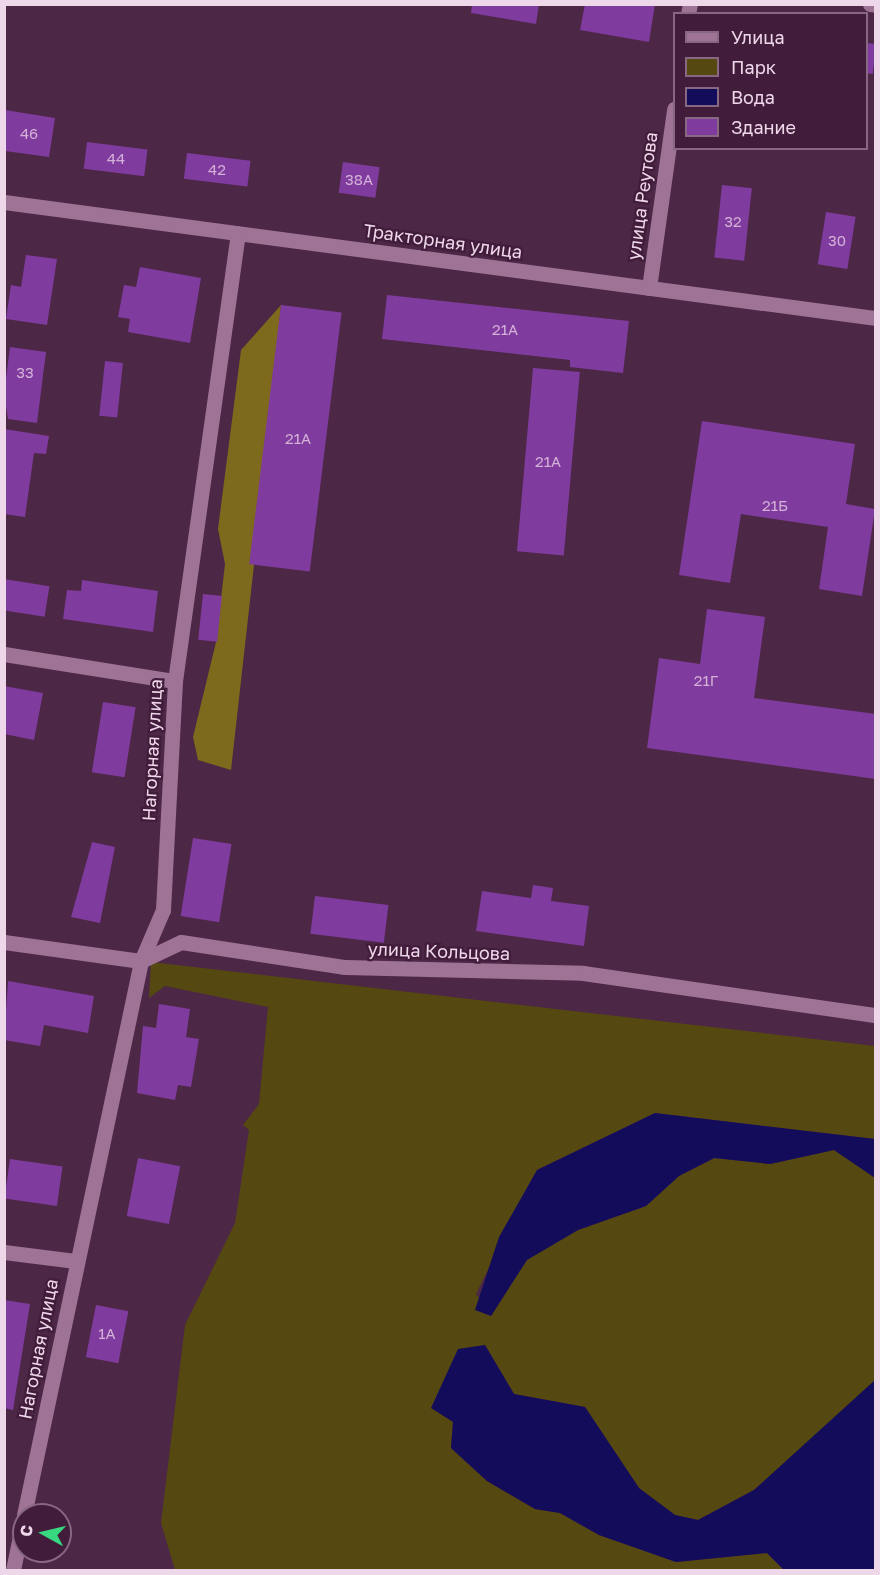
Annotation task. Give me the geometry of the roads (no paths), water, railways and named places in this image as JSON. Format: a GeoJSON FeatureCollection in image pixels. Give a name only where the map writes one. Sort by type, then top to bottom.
{"type":"FeatureCollection","features":[{"type":"Feature","properties":{"kind":"street"},"geometry":{"type":"LineString","coordinates":[[870,4],[876,5]]}},
{"type":"Feature","properties":{"kind":"street","name":"улица Реутова"},"geometry":{"type":"LineString","coordinates":[[649,288],[673,124]]}},
{"type":"Feature","properties":{"kind":"street","name":"Тракторная улица"},"geometry":{"type":"LineString","coordinates":[[4,202],[876,318]]}},
{"type":"Feature","properties":{"kind":"street","name":"Нагорная улица"},"geometry":{"type":"LineString","coordinates":[[27,1503],[75,1261],[141,961],[163,910],[175,681],[238,233]]}},
{"type":"Feature","properties":{"kind":"street"},"geometry":{"type":"LineString","coordinates":[[4,654],[175,681]]}},
{"type":"Feature","properties":{"kind":"street"},"geometry":{"type":"LineString","coordinates":[[4,942],[141,961]]}},
{"type":"Feature","properties":{"kind":"street","name":"улица Кольцова"},"geometry":{"type":"LineString","coordinates":[[141,961],[181,942],[345,967],[583,973],[876,1015]]}},
{"type":"Feature","properties":{"kind":"street","name":"Нагорная улица"},"geometry":{"type":"LineString","coordinates":[[4,1252],[75,1261]]}},
{"type":"Feature","properties":{"kind":"water"},"geometry":{"type":"Polygon","coordinates":[[[655,1113],[875,1139],[875,1178],[834,1150],[770,1164],[714,1158],[679,1176],[646,1206],[578,1230],[527,1260],[491,1316],[475,1310],[499,1237],[537,1170],[655,1113]]]}},
{"type":"Feature","properties":{"kind":"water"},"geometry":{"type":"Polygon","coordinates":[[[485,1345],[514,1394],[585,1407],[639,1488],[675,1515],[698,1520],[754,1490],[875,1380],[875,1570],[784,1570],[767,1553],[676,1562],[599,1535],[560,1513],[535,1509],[487,1481],[451,1448],[453,1422],[431,1408],[458,1349],[485,1345]]]}}]}
